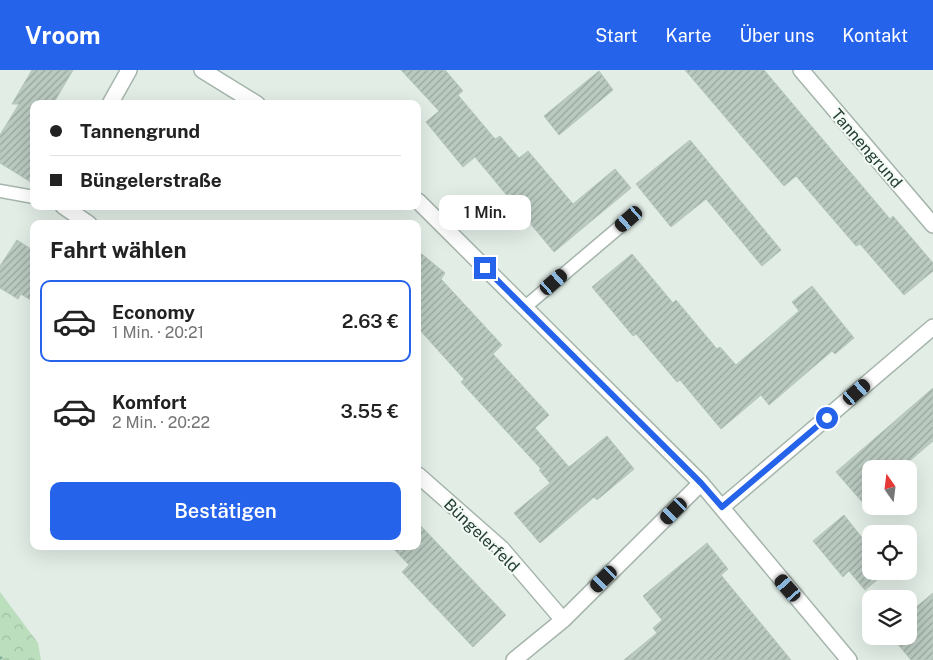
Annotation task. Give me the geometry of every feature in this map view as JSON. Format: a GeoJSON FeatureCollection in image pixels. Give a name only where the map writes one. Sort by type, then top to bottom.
{"type":"FeatureCollection","features":[{"type":"Feature","properties":{"kind":"street"},"geometry":{"type":"LineString","coordinates":[[112,100],[129,70]]}},
{"type":"Feature","properties":{"kind":"street"},"geometry":{"type":"LineString","coordinates":[[202,70],[251,100]]}},
{"type":"Feature","properties":{"kind":"street","name":"Tannengrund"},"geometry":{"type":"LineString","coordinates":[[802,70],[933,225]]}},
{"type":"Feature","properties":{"kind":"street"},"geometry":{"type":"LineString","coordinates":[[421,204],[701,483],[849,660]]}},
{"type":"Feature","properties":{"kind":"street"},"geometry":{"type":"LineString","coordinates":[[69,210],[83,220]]}},
{"type":"Feature","properties":{"kind":"street"},"geometry":{"type":"LineString","coordinates":[[722,507],[933,327]]}},
{"type":"Feature","properties":{"kind":"street","name":"Büngelerfeld"},"geometry":{"type":"LineString","coordinates":[[421,478],[502,549],[563,620]]}},
{"type":"Feature","properties":{"kind":"street"},"geometry":{"type":"LineString","coordinates":[[514,660],[563,620],[701,483]]}},
{"type":"Feature","properties":{"kind":"lane"},"geometry":{"type":"LineString","coordinates":[[0,191],[30,196]]}},
{"type":"Feature","properties":{"kind":"lane"},"geometry":{"type":"LineString","coordinates":[[525,307],[629,219]]}},
{"type":"Feature","properties":{"kind":"green space"},"geometry":{"type":"Polygon","coordinates":[[[0,592],[38,643],[41,660],[0,660],[0,592]]]}},
{"type":"Feature","properties":{"kind":"building"},"geometry":{"type":"Polygon","coordinates":[[[32,70],[73,70],[55,100],[30,100],[30,182],[0,163],[0,135],[19,104],[12,104],[32,70]]]}},
{"type":"Feature","properties":{"kind":"building"},"geometry":{"type":"Polygon","coordinates":[[[401,70],[445,70],[463,91],[458,95],[495,139],[500,136],[519,158],[528,151],[573,204],[615,169],[631,188],[554,252],[475,157],[463,167],[426,122],[439,111],[401,70]]]}},
{"type":"Feature","properties":{"kind":"building"},"geometry":{"type":"Polygon","coordinates":[[[685,70],[764,70],[890,219],[893,216],[933,263],[933,271],[904,295],[860,244],[856,246],[796,176],[784,186],[685,70]]]}},
{"type":"Feature","properties":{"kind":"building"},"geometry":{"type":"Polygon","coordinates":[[[599,71],[613,90],[559,135],[544,116],[599,71]]]}},
{"type":"Feature","properties":{"kind":"building"},"geometry":{"type":"Polygon","coordinates":[[[690,140],[781,250],[762,266],[706,199],[671,227],[636,184],[690,140]]]}},
{"type":"Feature","properties":{"kind":"building"},"geometry":{"type":"Polygon","coordinates":[[[17,240],[30,248],[30,300],[21,294],[18,299],[0,288],[0,266],[17,240]]]}},
{"type":"Feature","properties":{"kind":"building"},"geometry":{"type":"Polygon","coordinates":[[[421,253],[445,273],[441,279],[502,345],[493,354],[549,415],[535,428],[569,467],[607,436],[634,469],[597,500],[594,497],[540,543],[514,513],[550,483],[539,470],[541,469],[461,382],[464,379],[421,331],[421,253]]]}},
{"type":"Feature","properties":{"kind":"building"},"geometry":{"type":"Polygon","coordinates":[[[632,254],[673,303],[676,300],[717,349],[720,347],[736,365],[799,311],[792,302],[812,286],[854,338],[835,354],[832,351],[769,405],[761,395],[721,429],[680,380],[677,382],[636,334],[633,336],[592,287],[632,254]]]}},
{"type":"Feature","properties":{"kind":"building"},"geometry":{"type":"Polygon","coordinates":[[[933,388],[933,441],[911,460],[862,460],[862,502],[836,472],[933,388]]]}},
{"type":"Feature","properties":{"kind":"building"},"geometry":{"type":"Polygon","coordinates":[[[844,515],[862,538],[862,580],[877,580],[865,590],[849,571],[843,577],[813,541],[844,515]]]}},
{"type":"Feature","properties":{"kind":"building"},"geometry":{"type":"Polygon","coordinates":[[[421,526],[506,615],[473,647],[402,572],[409,565],[395,550],[421,550],[421,526]]]}},
{"type":"Feature","properties":{"kind":"building"},"geometry":{"type":"Polygon","coordinates":[[[707,543],[728,569],[721,575],[791,660],[624,660],[657,633],[653,628],[662,620],[643,596],[707,543]]]}},
{"type":"Feature","properties":{"kind":"building"},"geometry":{"type":"Polygon","coordinates":[[[933,593],[933,660],[911,660],[898,645],[917,645],[917,606],[933,593]]]}},
{"type":"Feature","properties":{"kind":"route"},"geometry":{"type":"LineString","coordinates":[[485,268],[701,483],[722,507],[827,418]]}}]}
